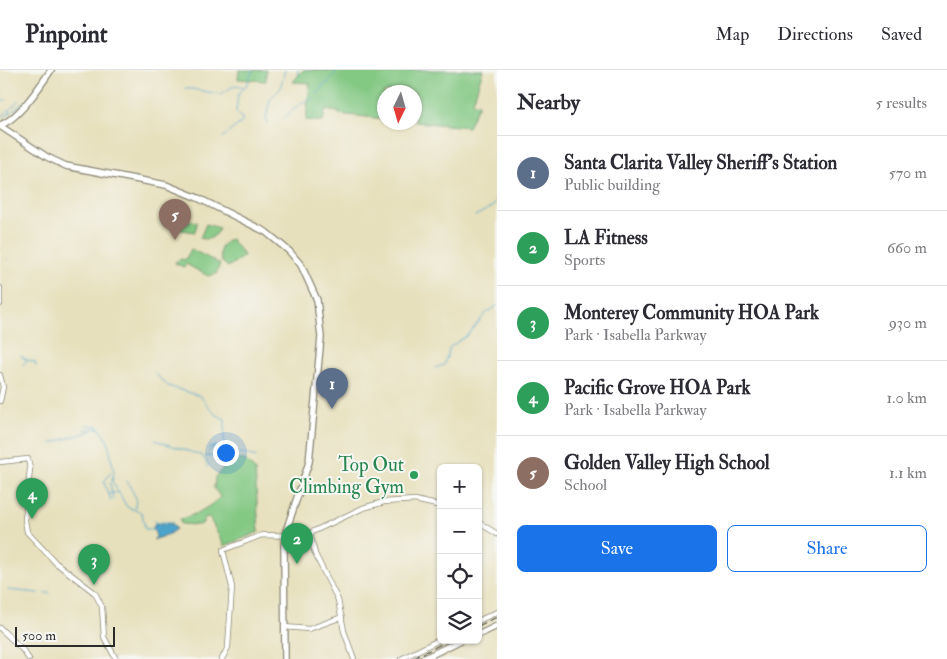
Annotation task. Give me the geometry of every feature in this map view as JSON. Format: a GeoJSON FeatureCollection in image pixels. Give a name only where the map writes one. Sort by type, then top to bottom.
{"type":"FeatureCollection","features":[{"type":"Feature","properties":{"kind":"main road"},"geometry":{"type":"LineString","coordinates":[[51,70],[30,99],[1,126],[48,154],[68,163],[167,183],[199,195],[267,230],[282,240],[300,259],[318,293],[324,337],[311,464],[286,535],[283,557],[284,659]]}},
{"type":"Feature","properties":{"kind":"main road"},"geometry":{"type":"LineString","coordinates":[[482,631],[497,624]]}},
{"type":"Feature","properties":{"kind":"main road"},"geometry":{"type":"LineString","coordinates":[[430,659],[459,644]]}},
{"type":"Feature","properties":{"kind":"main road"},"geometry":{"type":"LineString","coordinates":[[425,659],[440,654],[451,645]]}},
{"type":"Feature","properties":{"kind":"main road"},"geometry":{"type":"LineString","coordinates":[[425,659],[451,645]]}},
{"type":"Feature","properties":{"kind":"street"},"geometry":{"type":"LineString","coordinates":[[0,288],[0,304]]}},
{"type":"Feature","properties":{"kind":"street"},"geometry":{"type":"LineString","coordinates":[[0,375],[3,386],[0,401]]}},
{"type":"Feature","properties":{"kind":"street"},"geometry":{"type":"LineString","coordinates":[[0,462],[28,459],[30,469],[25,520],[27,532],[56,563],[94,593],[102,607],[104,636],[116,659]]}},
{"type":"Feature","properties":{"kind":"street"},"geometry":{"type":"LineString","coordinates":[[222,659],[228,647],[232,586],[223,550],[262,535],[310,533],[363,508],[384,502],[415,500],[437,505]]}},
{"type":"Feature","properties":{"kind":"street"},"geometry":{"type":"LineString","coordinates":[[482,525],[497,534]]}},
{"type":"Feature","properties":{"kind":"street"},"geometry":{"type":"LineString","coordinates":[[310,533],[314,552],[331,582],[342,617],[344,631],[354,659]]}},
{"type":"Feature","properties":{"kind":"street"},"geometry":{"type":"LineString","coordinates":[[482,619],[497,612]]}},
{"type":"Feature","properties":{"kind":"street"},"geometry":{"type":"LineString","coordinates":[[284,627],[315,628],[342,617]]}},
{"type":"Feature","properties":{"kind":"street"},"geometry":{"type":"LineString","coordinates":[[0,628],[29,659]]}},
{"type":"Feature","properties":{"kind":"street"},"geometry":{"type":"LineString","coordinates":[[401,659],[437,640]]}},
{"type":"Feature","properties":{"kind":"green space"},"geometry":{"type":"Polygon","coordinates":[[[239,70],[266,70],[266,81],[238,79],[239,70]]]}},
{"type":"Feature","properties":{"kind":"green space"},"geometry":{"type":"Polygon","coordinates":[[[303,70],[483,70],[473,102],[479,104],[468,127],[422,123],[422,85],[377,85],[377,118],[339,114],[338,112],[325,110],[323,122],[306,120],[310,83],[293,82],[303,70]]]}},
{"type":"Feature","properties":{"kind":"green space"},"geometry":{"type":"Polygon","coordinates":[[[178,218],[197,222],[195,232],[175,229],[178,218]]]}},
{"type":"Feature","properties":{"kind":"green space"},"geometry":{"type":"Polygon","coordinates":[[[206,224],[219,228],[212,238],[200,238],[206,224]]]}},
{"type":"Feature","properties":{"kind":"green space"},"geometry":{"type":"Polygon","coordinates":[[[231,239],[244,256],[228,267],[222,262],[220,251],[225,243],[231,239]]]}},
{"type":"Feature","properties":{"kind":"green space"},"geometry":{"type":"Polygon","coordinates":[[[191,249],[220,264],[216,274],[208,276],[186,264],[184,267],[176,264],[175,262],[181,259],[185,260],[191,249]]]}},
{"type":"Feature","properties":{"kind":"green space"},"geometry":{"type":"Polygon","coordinates":[[[234,459],[245,460],[255,470],[259,532],[224,546],[209,517],[204,518],[203,523],[199,525],[181,524],[180,519],[202,510],[220,497],[214,488],[215,477],[234,459]]]}},
{"type":"Feature","properties":{"kind":"water"},"geometry":{"type":"Polygon","coordinates":[[[155,523],[173,524],[176,529],[153,540],[156,537],[153,527],[155,523]]]}},
{"type":"Feature","properties":{"kind":"waterway"},"geometry":{"type":"LineString","coordinates":[[239,93],[246,86],[253,70]]}},
{"type":"Feature","properties":{"kind":"waterway"},"geometry":{"type":"LineString","coordinates":[[267,123],[266,118],[270,99],[280,89],[285,70]]}},
{"type":"Feature","properties":{"kind":"waterway"},"geometry":{"type":"LineString","coordinates":[[298,70],[298,75]]}},
{"type":"Feature","properties":{"kind":"waterway"},"geometry":{"type":"LineString","coordinates":[[284,118],[300,103],[311,100],[317,95],[323,85],[328,83],[337,70]]}},
{"type":"Feature","properties":{"kind":"waterway"},"geometry":{"type":"LineString","coordinates":[[185,88],[220,94],[236,85],[244,87]]}},
{"type":"Feature","properties":{"kind":"waterway"},"geometry":{"type":"LineString","coordinates":[[223,137],[242,122],[242,118],[236,112],[238,94]]}},
{"type":"Feature","properties":{"kind":"waterway"},"geometry":{"type":"LineString","coordinates":[[0,101],[6,100]]}},
{"type":"Feature","properties":{"kind":"waterway"},"geometry":{"type":"LineString","coordinates":[[11,112],[9,110],[19,100]]}},
{"type":"Feature","properties":{"kind":"waterway"},"geometry":{"type":"LineString","coordinates":[[2,120],[22,103]]}},
{"type":"Feature","properties":{"kind":"waterway"},"geometry":{"type":"LineString","coordinates":[[2,116],[8,111]]}},
{"type":"Feature","properties":{"kind":"waterway"},"geometry":{"type":"LineString","coordinates":[[475,216],[492,207],[497,199]]}},
{"type":"Feature","properties":{"kind":"waterway"},"geometry":{"type":"LineString","coordinates":[[435,368],[444,365],[450,347],[469,334],[486,313],[497,306]]}},
{"type":"Feature","properties":{"kind":"waterway"},"geometry":{"type":"LineString","coordinates":[[21,356],[27,360]]}},
{"type":"Feature","properties":{"kind":"waterway"},"geometry":{"type":"LineString","coordinates":[[23,365],[27,360],[35,362],[36,366]]}},
{"type":"Feature","properties":{"kind":"waterway"},"geometry":{"type":"LineString","coordinates":[[154,373],[168,386],[200,396],[215,414],[225,419],[224,444],[227,453]]}},
{"type":"Feature","properties":{"kind":"waterway"},"geometry":{"type":"LineString","coordinates":[[87,425],[98,426],[108,442],[114,472],[112,481],[127,507],[142,513],[145,529],[155,529]]}},
{"type":"Feature","properties":{"kind":"waterway"},"geometry":{"type":"LineString","coordinates":[[85,430],[99,428]]}},
{"type":"Feature","properties":{"kind":"waterway"},"geometry":{"type":"LineString","coordinates":[[52,443],[92,431]]}},
{"type":"Feature","properties":{"kind":"waterway"},"geometry":{"type":"LineString","coordinates":[[155,440],[203,456],[208,467]]}},
{"type":"Feature","properties":{"kind":"waterway"},"geometry":{"type":"LineString","coordinates":[[208,448],[216,446],[227,451]]}},
{"type":"Feature","properties":{"kind":"waterway"},"geometry":{"type":"LineString","coordinates":[[208,452],[216,447]]}},
{"type":"Feature","properties":{"kind":"waterway"},"geometry":{"type":"LineString","coordinates":[[213,454],[219,448]]}},
{"type":"Feature","properties":{"kind":"waterway"},"geometry":{"type":"LineString","coordinates":[[228,455],[240,453],[257,457]]}},
{"type":"Feature","properties":{"kind":"waterway"},"geometry":{"type":"LineString","coordinates":[[206,456],[219,456]]}},
{"type":"Feature","properties":{"kind":"waterway"},"geometry":{"type":"LineString","coordinates":[[111,472],[104,482],[108,494],[118,492]]}},
{"type":"Feature","properties":{"kind":"waterway"},"geometry":{"type":"LineString","coordinates":[[127,481],[136,498],[135,508]]}},
{"type":"Feature","properties":{"kind":"waterway"},"geometry":{"type":"LineString","coordinates":[[110,483],[113,499]]}},
{"type":"Feature","properties":{"kind":"waterway"},"geometry":{"type":"LineString","coordinates":[[109,495],[111,501]]}},
{"type":"Feature","properties":{"kind":"waterway"},"geometry":{"type":"LineString","coordinates":[[154,521],[161,524]]}},
{"type":"Feature","properties":{"kind":"waterway"},"geometry":{"type":"LineString","coordinates":[[161,522],[173,522]]}},
{"type":"Feature","properties":{"kind":"waterway"},"geometry":{"type":"LineString","coordinates":[[8,590],[38,593]]}},
{"type":"Feature","properties":{"kind":"waterway"},"geometry":{"type":"LineString","coordinates":[[45,593],[50,593]]}},
{"type":"Feature","properties":{"kind":"railway"},"geometry":{"type":"LineString","coordinates":[[482,624],[497,617]]}},
{"type":"Feature","properties":{"kind":"railway"},"geometry":{"type":"LineString","coordinates":[[412,659],[441,644]]}},
{"type":"Feature","properties":{"kind":"place","name":"Golden Valley High School"},"geometry":{"type":"Point","coordinates":[175,240]}},
{"type":"Feature","properties":{"kind":"place","name":"Santa Clarita Valley Sheriff’s Station"},"geometry":{"type":"Point","coordinates":[332,409]}},
{"type":"Feature","properties":{"kind":"place","name":"Top Out Climbing Gym"},"geometry":{"type":"Point","coordinates":[414,475]}},
{"type":"Feature","properties":{"kind":"place","name":"Pacific Grove HOA Park"},"geometry":{"type":"Point","coordinates":[32,519]}},
{"type":"Feature","properties":{"kind":"place","name":"LA Fitness"},"geometry":{"type":"Point","coordinates":[297,564]}},
{"type":"Feature","properties":{"kind":"place","name":"Monterey Community HOA Park"},"geometry":{"type":"Point","coordinates":[94,585]}}]}
